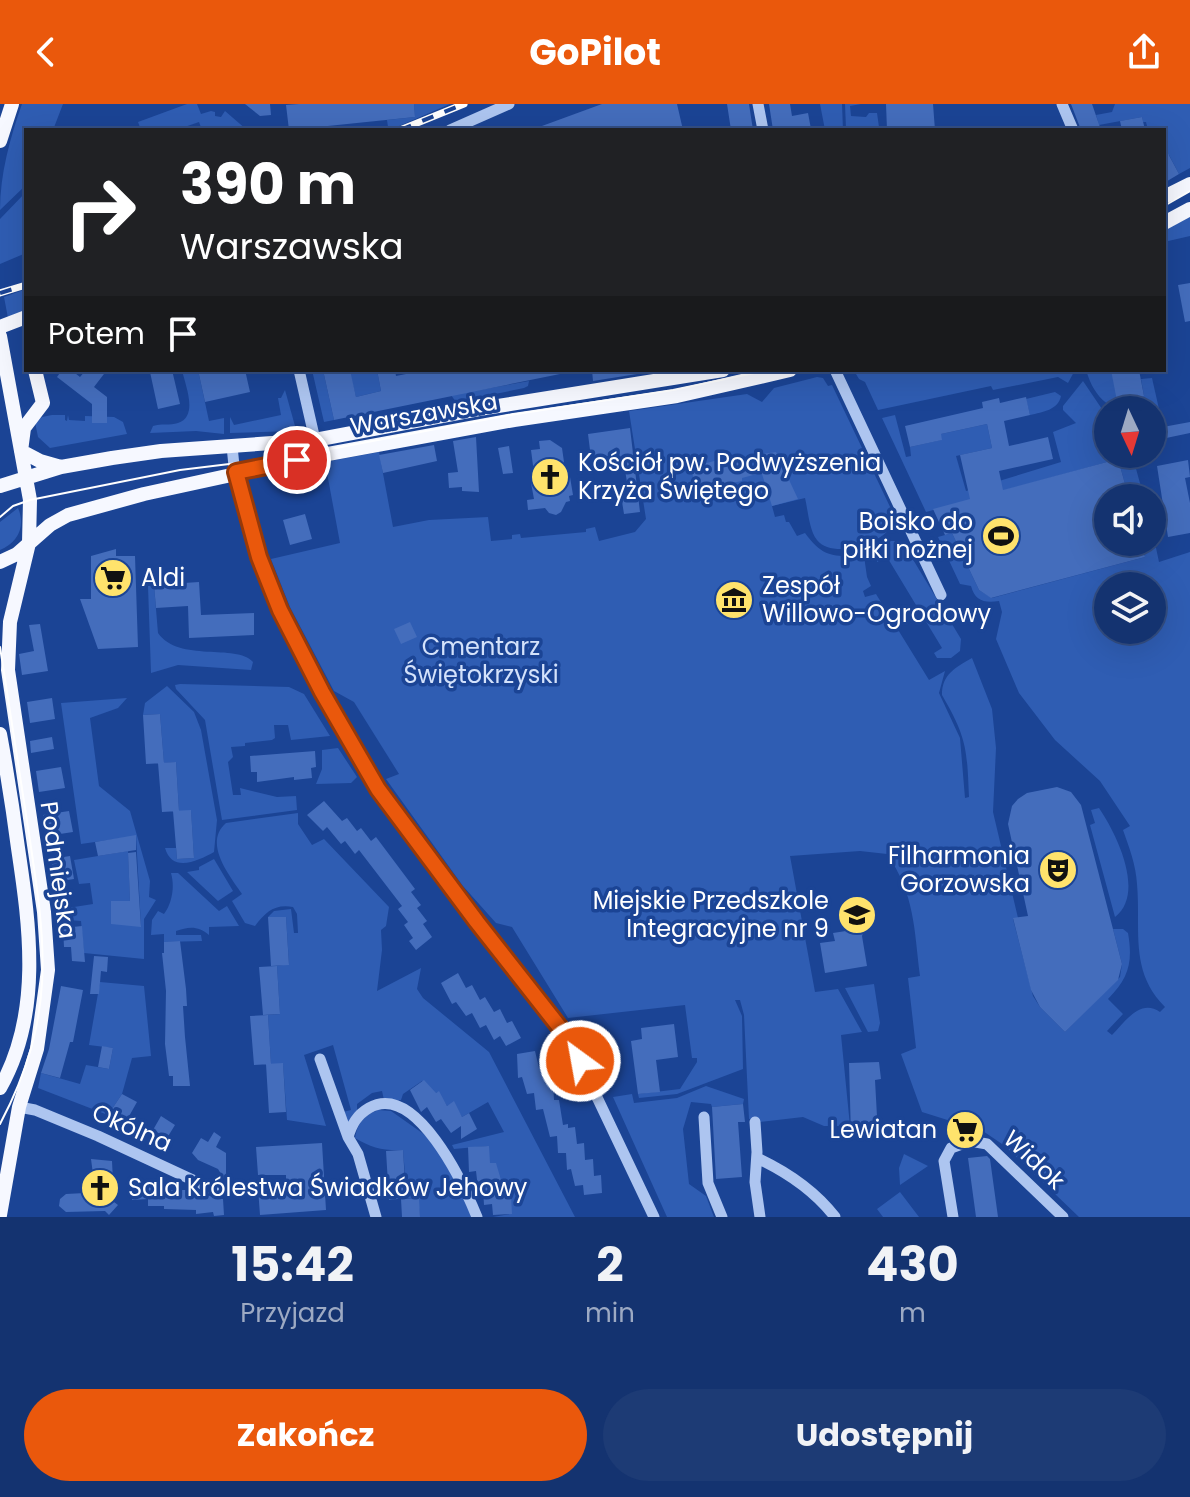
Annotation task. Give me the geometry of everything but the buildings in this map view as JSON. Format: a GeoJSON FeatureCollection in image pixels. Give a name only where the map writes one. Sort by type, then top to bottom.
{"type":"FeatureCollection","features":[{"type":"Feature","properties":{"kind":"main road"},"geometry":{"type":"LineString","coordinates":[[0,141],[12,104]]}},
{"type":"Feature","properties":{"kind":"main road"},"geometry":{"type":"LineString","coordinates":[[1168,194],[1190,182]]}},
{"type":"Feature","properties":{"kind":"main road"},"geometry":{"type":"LineString","coordinates":[[1166,222],[1190,209]]}},
{"type":"Feature","properties":{"kind":"main road"},"geometry":{"type":"LineString","coordinates":[[0,327],[24,318]]}},
{"type":"Feature","properties":{"kind":"main road","name":"Podmiejska"},"geometry":{"type":"LineString","coordinates":[[0,336],[31,521],[29,543],[10,622],[8,670],[44,912],[48,970],[37,1049],[19,1107],[1,1205]]}},
{"type":"Feature","properties":{"kind":"main road"},"geometry":{"type":"LineString","coordinates":[[35,372],[43,403],[24,428],[21,451],[61,467]]}},
{"type":"Feature","properties":{"kind":"main road","name":"Warszawska"},"geometry":{"type":"LineString","coordinates":[[0,486],[61,467],[149,453],[315,440],[501,405],[710,372]]}},
{"type":"Feature","properties":{"kind":"main road","name":"Warszawska"},"geometry":{"type":"LineString","coordinates":[[0,562],[12,557],[50,525],[68,515],[236,472],[514,420],[677,396],[780,372]]}},
{"type":"Feature","properties":{"kind":"main road","name":"Podmiejska"},"geometry":{"type":"LineString","coordinates":[[0,734],[29,932],[30,976],[26,1010],[14,1060],[0,1088]]}},
{"type":"Feature","properties":{"kind":"street"},"geometry":{"type":"LineString","coordinates":[[455,128],[509,104]]}},
{"type":"Feature","properties":{"kind":"street"},"geometry":{"type":"LineString","coordinates":[[758,104],[763,128]]}},
{"type":"Feature","properties":{"kind":"street"},"geometry":{"type":"LineString","coordinates":[[1062,104],[1072,128]]}},
{"type":"Feature","properties":{"kind":"street"},"geometry":{"type":"LineString","coordinates":[[299,372],[315,440]]}},
{"type":"Feature","properties":{"kind":"street"},"geometry":{"type":"LineString","coordinates":[[836,372],[941,595]]}},
{"type":"Feature","properties":{"kind":"street"},"geometry":{"type":"LineString","coordinates":[[232,446],[259,557],[280,610],[322,692],[378,789],[561,1029],[598,1096],[654,1217]]}},
{"type":"Feature","properties":{"kind":"street"},"geometry":{"type":"LineString","coordinates":[[320,1059],[348,1137],[358,1154],[376,1217]]}},
{"type":"Feature","properties":{"kind":"street"},"geometry":{"type":"LineString","coordinates":[[348,1137],[352,1125],[362,1113],[375,1105],[398,1107],[429,1132],[444,1150],[477,1217]]}},
{"type":"Feature","properties":{"kind":"street","name":"Okólna"},"geometry":{"type":"LineString","coordinates":[[19,1107],[73,1125],[210,1188],[226,1191]]}},
{"type":"Feature","properties":{"kind":"street"},"geometry":{"type":"LineString","coordinates":[[704,1117],[708,1183],[722,1217]]}},
{"type":"Feature","properties":{"kind":"street"},"geometry":{"type":"LineString","coordinates":[[755,1122],[755,1182],[760,1217]]}},
{"type":"Feature","properties":{"kind":"street","name":"Widok"},"geometry":{"type":"LineString","coordinates":[[953,1217],[944,1161],[955,1145],[974,1140],[987,1144],[1063,1217]]}},
{"type":"Feature","properties":{"kind":"street"},"geometry":{"type":"LineString","coordinates":[[757,1158],[805,1186],[835,1217]]}},
{"type":"Feature","properties":{"kind":"street"},"geometry":{"type":"LineString","coordinates":[[1,1205],[12,1217]]}},
{"type":"Feature","properties":{"kind":"green space"},"geometry":{"type":"Polygon","coordinates":[[[22,104],[63,104],[54,128],[24,128],[24,187],[0,210],[6,156],[22,104]]]}},
{"type":"Feature","properties":{"kind":"green space"},"geometry":{"type":"Polygon","coordinates":[[[187,104],[197,104],[201,114],[211,111],[221,117],[225,111],[245,128],[201,128],[199,122],[182,128],[140,128],[138,122],[187,104]]]}},
{"type":"Feature","properties":{"kind":"green space"},"geometry":{"type":"Polygon","coordinates":[[[414,104],[450,104],[395,128],[385,128],[388,127],[387,120],[415,117],[414,104]]]}},
{"type":"Feature","properties":{"kind":"green space"},"geometry":{"type":"Polygon","coordinates":[[[820,104],[842,104],[843,128],[825,128],[820,104]]]}},
{"type":"Feature","properties":{"kind":"green space"},"geometry":{"type":"Polygon","coordinates":[[[845,104],[861,104],[850,106],[851,116],[866,117],[869,113],[877,113],[879,127],[846,128],[845,104]]]}},
{"type":"Feature","properties":{"kind":"green space"},"geometry":{"type":"Polygon","coordinates":[[[1115,104],[1190,104],[1190,168],[1179,174],[1169,155],[1166,156],[1166,128],[1148,128],[1142,117],[1099,125],[1096,115],[1112,112],[1115,104]]]}},
{"type":"Feature","properties":{"kind":"green space"},"geometry":{"type":"Polygon","coordinates":[[[24,194],[24,254],[0,264],[0,219],[24,194]]]}},
{"type":"Feature","properties":{"kind":"green space"},"geometry":{"type":"Polygon","coordinates":[[[1190,217],[1190,236],[1166,242],[1166,229],[1190,217]]]}},
{"type":"Feature","properties":{"kind":"green space"},"geometry":{"type":"Polygon","coordinates":[[[24,290],[24,312],[8,318],[4,297],[24,290]]]}},
{"type":"Feature","properties":{"kind":"green space"},"geometry":{"type":"Polygon","coordinates":[[[182,372],[198,372],[209,421],[224,418],[224,434],[196,431],[150,433],[153,426],[178,423],[184,419],[188,414],[189,400],[182,372]]]}},
{"type":"Feature","properties":{"kind":"green space"},"geometry":{"type":"Polygon","coordinates":[[[312,372],[323,372],[334,420],[324,422],[312,372]]]}},
{"type":"Feature","properties":{"kind":"green space"},"geometry":{"type":"Polygon","coordinates":[[[350,372],[377,372],[381,391],[356,397],[350,372]]]}},
{"type":"Feature","properties":{"kind":"green space"},"geometry":{"type":"Polygon","coordinates":[[[1074,372],[1068,383],[1058,377],[993,390],[991,386],[878,410],[865,382],[856,374],[1074,372]]]}},
{"type":"Feature","properties":{"kind":"green space"},"geometry":{"type":"Polygon","coordinates":[[[1087,372],[1114,372],[1144,396],[1099,396],[1087,372]]]}},
{"type":"Feature","properties":{"kind":"green space","name":"Cmentarz Świętokrzyski"},"geometry":{"type":"Polygon","coordinates":[[[817,377],[823,378],[828,386],[832,385],[892,511],[894,522],[889,530],[870,543],[835,549],[825,546],[814,536],[805,498],[772,506],[775,517],[784,515],[797,536],[805,533],[824,552],[837,556],[864,556],[871,586],[863,591],[865,597],[876,594],[929,680],[945,671],[939,693],[960,738],[965,798],[969,797],[964,744],[942,695],[947,677],[972,658],[992,709],[996,748],[993,812],[1018,918],[1013,919],[1033,996],[1065,1032],[1120,977],[1122,964],[1113,929],[1123,929],[1128,933],[1130,953],[1125,977],[1108,999],[1123,1014],[1107,1031],[1112,1035],[1139,1010],[1153,1008],[1160,1012],[1165,1007],[1146,979],[1141,964],[1136,877],[1123,830],[1130,826],[1100,781],[1055,740],[1019,693],[996,639],[1002,612],[999,601],[981,600],[971,586],[960,584],[938,537],[952,533],[979,590],[992,598],[1145,556],[1158,556],[1159,562],[1190,552],[1190,1217],[1079,1217],[1005,1146],[974,1125],[922,1112],[901,1054],[916,1048],[908,978],[920,976],[914,927],[903,884],[887,854],[860,851],[790,856],[815,992],[838,989],[862,1032],[841,1035],[851,1136],[839,1126],[824,1126],[803,1117],[759,1122],[758,1118],[749,1119],[744,1015],[740,1000],[735,1000],[742,1016],[743,1069],[677,1094],[639,1098],[638,1094],[680,1089],[697,1062],[697,1058],[692,1058],[685,1005],[568,1018],[512,927],[496,923],[463,886],[386,779],[399,774],[354,702],[334,691],[290,607],[271,559],[340,543],[325,462],[379,452],[393,527],[429,520],[488,517],[491,541],[512,539],[512,535],[520,534],[521,538],[586,532],[586,529],[595,527],[599,541],[635,532],[646,519],[629,411],[747,394],[762,402],[774,388],[817,377]]]}},
{"type":"Feature","properties":{"kind":"green space"},"geometry":{"type":"Polygon","coordinates":[[[1152,378],[1156,396],[1144,396],[1141,379],[1152,378]]]}},
{"type":"Feature","properties":{"kind":"green space"},"geometry":{"type":"Polygon","coordinates":[[[529,381],[524,388],[456,402],[451,395],[529,381]]]}},
{"type":"Feature","properties":{"kind":"green space"},"geometry":{"type":"Polygon","coordinates":[[[1083,381],[1094,397],[1094,466],[926,512],[882,418],[895,415],[906,457],[911,456],[910,447],[941,440],[941,434],[987,424],[992,448],[956,456],[966,491],[1061,462],[1053,432],[1076,423],[1063,410],[1083,381]]]}},
{"type":"Feature","properties":{"kind":"green space"},"geometry":{"type":"Polygon","coordinates":[[[285,390],[295,426],[292,431],[230,433],[230,417],[234,425],[281,415],[278,398],[285,390]]]}},
{"type":"Feature","properties":{"kind":"green space"},"geometry":{"type":"Polygon","coordinates":[[[1055,392],[1061,396],[1057,404],[1049,410],[1030,415],[1026,399],[1055,392]]]}},
{"type":"Feature","properties":{"kind":"green space"},"geometry":{"type":"Polygon","coordinates":[[[52,415],[65,415],[67,421],[68,415],[69,420],[85,421],[85,416],[114,417],[123,422],[127,434],[50,448],[38,437],[35,422],[52,415]]]}},
{"type":"Feature","properties":{"kind":"green space"},"geometry":{"type":"Polygon","coordinates":[[[1121,468],[1136,468],[1140,484],[1125,484],[1121,468]]]}},
{"type":"Feature","properties":{"kind":"green space"},"geometry":{"type":"Polygon","coordinates":[[[18,508],[21,521],[19,533],[12,543],[0,550],[0,522],[18,508]]]}},
{"type":"Feature","properties":{"kind":"green space"},"geometry":{"type":"Polygon","coordinates":[[[888,541],[898,541],[906,548],[961,639],[960,651],[951,658],[937,658],[934,653],[942,648],[887,557],[877,562],[877,552],[888,541]]]}},
{"type":"Feature","properties":{"kind":"green space"},"geometry":{"type":"Polygon","coordinates":[[[154,585],[158,633],[167,642],[179,648],[245,657],[253,662],[251,670],[178,665],[151,673],[148,586],[154,585]]]}},
{"type":"Feature","properties":{"kind":"green space"},"geometry":{"type":"Polygon","coordinates":[[[175,685],[289,687],[304,694],[330,736],[291,740],[288,725],[274,725],[275,738],[231,747],[233,757],[228,762],[233,795],[241,795],[240,788],[277,797],[296,796],[297,810],[222,820],[205,720],[176,689],[175,685]]]}},
{"type":"Feature","properties":{"kind":"green space"},"geometry":{"type":"Polygon","coordinates":[[[167,686],[194,712],[201,730],[217,820],[214,852],[186,863],[173,860],[165,848],[176,848],[177,859],[194,858],[191,811],[179,811],[176,762],[164,763],[160,714],[143,715],[145,703],[167,686]]]}},
{"type":"Feature","properties":{"kind":"green space"},"geometry":{"type":"Polygon","coordinates":[[[127,698],[118,708],[90,718],[99,786],[130,811],[150,881],[149,897],[156,900],[144,919],[144,959],[84,953],[81,921],[56,919],[55,910],[93,904],[90,883],[79,884],[74,860],[128,851],[130,901],[111,902],[111,923],[141,926],[136,836],[81,844],[61,703],[127,698]]]}},
{"type":"Feature","properties":{"kind":"green space"},"geometry":{"type":"Polygon","coordinates":[[[338,748],[357,777],[351,783],[316,784],[322,769],[322,750],[338,748]]]}},
{"type":"Feature","properties":{"kind":"green space"},"geometry":{"type":"Polygon","coordinates":[[[1099,808],[1120,847],[1128,879],[1124,906],[1115,917],[1090,825],[1095,823],[1091,810],[1099,808]]]}},
{"type":"Feature","properties":{"kind":"green space"},"geometry":{"type":"Polygon","coordinates":[[[298,813],[298,824],[312,845],[324,839],[389,907],[386,926],[381,930],[377,991],[421,968],[417,989],[423,998],[489,1052],[575,1217],[493,1217],[510,1214],[509,1197],[503,1197],[502,1180],[496,1180],[494,1163],[489,1163],[487,1146],[454,1149],[452,1145],[504,1132],[488,1102],[462,1117],[453,1103],[447,1106],[438,1092],[432,1095],[422,1081],[403,1094],[401,1100],[384,1100],[382,1091],[372,1093],[357,1104],[357,1113],[348,1124],[343,1112],[351,1110],[333,1045],[304,1055],[326,1126],[287,1120],[283,1064],[271,1064],[268,1015],[280,1014],[277,966],[289,964],[286,917],[268,917],[274,911],[291,909],[294,933],[298,933],[297,914],[293,907],[281,907],[267,913],[255,926],[245,923],[232,901],[242,894],[220,859],[217,840],[226,823],[298,813]]]}},
{"type":"Feature","properties":{"kind":"green space"},"geometry":{"type":"Polygon","coordinates":[[[214,859],[233,891],[218,901],[187,872],[199,870],[199,867],[214,859]]]}},
{"type":"Feature","properties":{"kind":"green space"},"geometry":{"type":"Polygon","coordinates":[[[171,873],[178,873],[219,911],[227,906],[239,926],[209,927],[209,935],[194,928],[176,931],[176,935],[201,935],[202,941],[164,942],[164,934],[151,935],[152,920],[158,911],[164,914],[171,900],[171,873]]]}},
{"type":"Feature","properties":{"kind":"green space"},"geometry":{"type":"Polygon","coordinates":[[[100,982],[144,986],[151,1056],[132,1058],[122,1094],[108,1115],[38,1088],[41,1073],[80,1084],[86,1065],[109,1069],[113,1048],[89,1045],[100,982]]]}},
{"type":"Feature","properties":{"kind":"green space"},"geometry":{"type":"Polygon","coordinates":[[[874,984],[880,1023],[878,1031],[868,1032],[845,988],[874,984]]]}},
{"type":"Feature","properties":{"kind":"green space"},"geometry":{"type":"Polygon","coordinates":[[[706,1086],[744,1099],[743,1104],[712,1107],[711,1104],[691,1102],[683,1129],[689,1184],[706,1196],[714,1217],[667,1217],[613,1097],[632,1094],[634,1103],[677,1098],[706,1086]]]}},
{"type":"Feature","properties":{"kind":"green space"},"geometry":{"type":"Polygon","coordinates":[[[378,1110],[391,1111],[435,1142],[444,1153],[472,1217],[420,1217],[418,1198],[407,1198],[403,1150],[378,1148],[355,1138],[362,1121],[378,1110]]]}},
{"type":"Feature","properties":{"kind":"green space"},"geometry":{"type":"Polygon","coordinates":[[[904,1154],[928,1166],[900,1185],[899,1168],[904,1154]]]}},
{"type":"Feature","properties":{"kind":"green space"},"geometry":{"type":"Polygon","coordinates":[[[900,1192],[919,1217],[883,1217],[877,1209],[900,1192]]]}},
{"type":"Feature","properties":{"kind":"tram line"},"geometry":{"type":"LineString","coordinates":[[1166,205],[1190,191]]}},
{"type":"Feature","properties":{"kind":"tram line"},"geometry":{"type":"LineString","coordinates":[[0,517],[13,506],[30,500],[180,470],[288,457],[759,372]]}},
{"type":"Feature","properties":{"kind":"tram line"},"geometry":{"type":"LineString","coordinates":[[0,647],[42,940],[39,1010],[32,1046],[0,1124]]}},
{"type":"Feature","properties":{"kind":"railway"},"geometry":{"type":"LineString","coordinates":[[405,128],[464,104]]}},
{"type":"Feature","properties":{"kind":"railway"},"geometry":{"type":"LineString","coordinates":[[0,293],[24,286]]}},
{"type":"Feature","properties":{"kind":"place","name":"Kościół pw. Podwyższenia Krzyża Świętego"},"geometry":{"type":"Point","coordinates":[550,477]}},
{"type":"Feature","properties":{"kind":"place","name":"Boisko do piłki nożnej"},"geometry":{"type":"Point","coordinates":[1001,536]}},
{"type":"Feature","properties":{"kind":"place","name":"Aldi"},"geometry":{"type":"Point","coordinates":[113,578]}},
{"type":"Feature","properties":{"kind":"place","name":"Zespół Willowo-Ogrodowy"},"geometry":{"type":"Point","coordinates":[734,600]}},
{"type":"Feature","properties":{"kind":"place","name":"Filharmonia Gorzowska"},"geometry":{"type":"Point","coordinates":[1058,870]}},
{"type":"Feature","properties":{"kind":"place","name":"Miejskie Przedszkole Integracyjne nr 9"},"geometry":{"type":"Point","coordinates":[857,915]}},
{"type":"Feature","properties":{"kind":"place","name":"Lewiatan"},"geometry":{"type":"Point","coordinates":[965,1130]}},
{"type":"Feature","properties":{"kind":"place","name":"Sala Królestwa Świadków Jehowy"},"geometry":{"type":"Point","coordinates":[100,1188]}},
{"type":"Feature","properties":{"kind":"route"},"geometry":{"type":"LineString","coordinates":[[297,460],[236,472],[259,557],[280,610],[322,692],[378,789],[561,1029],[580,1061]]}}]}
